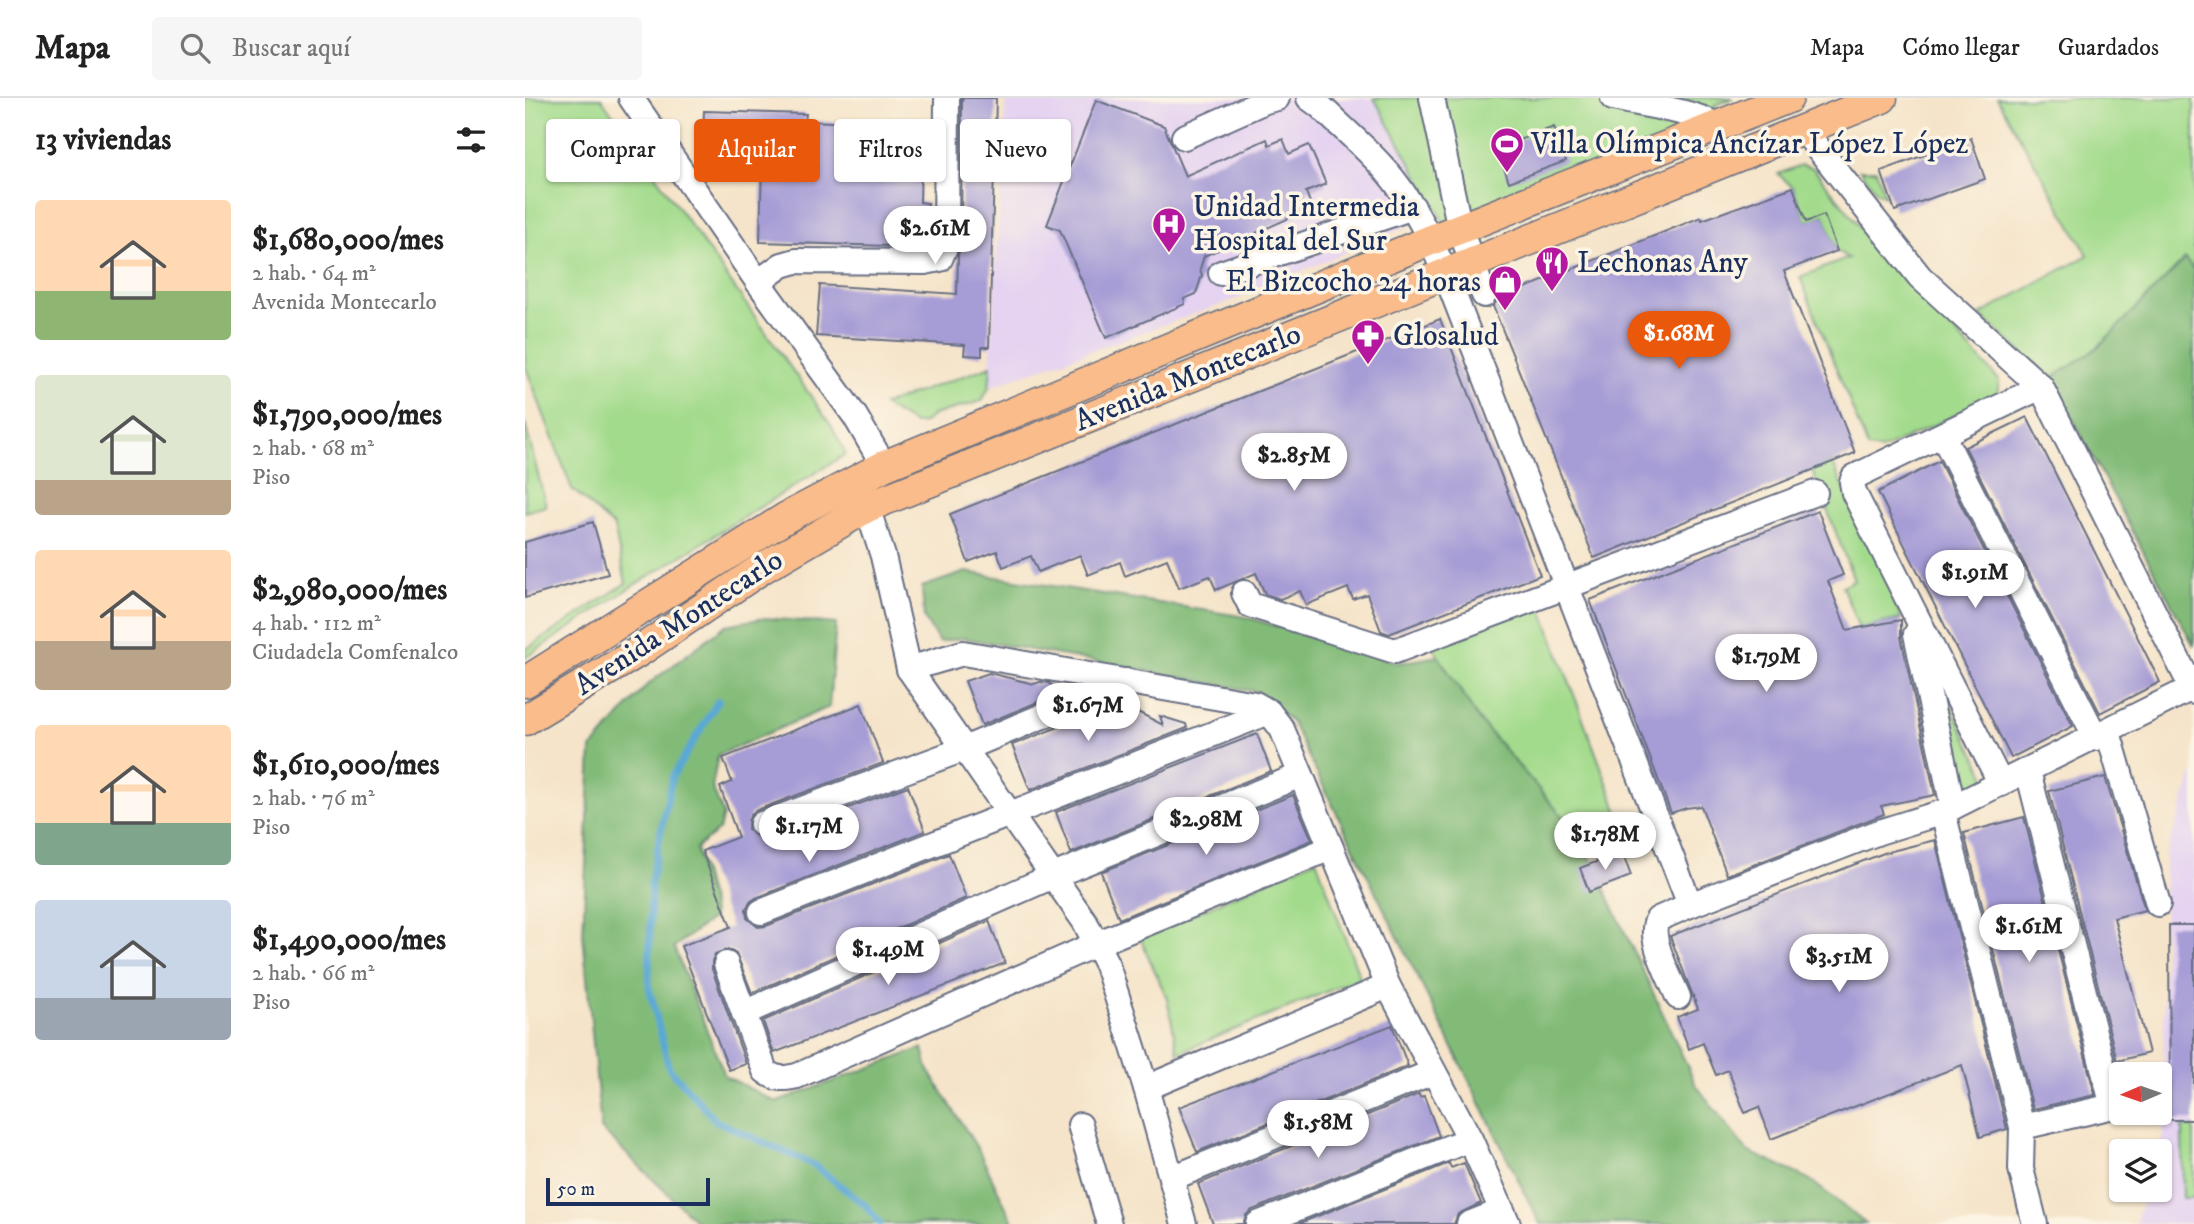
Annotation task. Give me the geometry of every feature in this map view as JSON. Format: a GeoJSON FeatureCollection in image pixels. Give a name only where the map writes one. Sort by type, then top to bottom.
{"type":"FeatureCollection","features":[{"type":"Feature","properties":{"kind":"main road","name":"Avenida Montecarlo"},"geometry":{"type":"LineString","coordinates":[[525,682],[787,517],[884,466],[1431,240],[1789,98]]}},
{"type":"Feature","properties":{"kind":"main road","name":"Avenida Montecarlo"},"geometry":{"type":"LineString","coordinates":[[525,720],[638,652],[761,569],[867,507],[1882,98]]}},
{"type":"Feature","properties":{"kind":"street"},"geometry":{"type":"LineString","coordinates":[[631,98],[758,282],[855,415],[884,466]]}},
{"type":"Feature","properties":{"kind":"street"},"geometry":{"type":"LineString","coordinates":[[758,282],[782,265],[796,261],[925,262],[940,259],[946,245],[947,98]]}},
{"type":"Feature","properties":{"kind":"street"},"geometry":{"type":"LineString","coordinates":[[1184,137],[1277,98]]}},
{"type":"Feature","properties":{"kind":"street"},"geometry":{"type":"LineString","coordinates":[[1309,98],[1392,178],[1413,207],[1431,240],[1483,295]]}},
{"type":"Feature","properties":{"kind":"street"},"geometry":{"type":"LineString","coordinates":[[1432,98],[1460,229],[1460,269],[1567,588],[1690,905]]}},
{"type":"Feature","properties":{"kind":"street"},"geometry":{"type":"LineString","coordinates":[[1613,98],[1685,113],[1711,121],[1717,126]]}},
{"type":"Feature","properties":{"kind":"street"},"geometry":{"type":"LineString","coordinates":[[1678,997],[1656,943],[1654,926],[1658,919],[1879,832],[1948,810],[2193,690],[2041,387],[1920,277],[1803,129]]}},
{"type":"Feature","properties":{"kind":"street"},"geometry":{"type":"LineString","coordinates":[[1221,273],[1413,207]]}},
{"type":"Feature","properties":{"kind":"street"},"geometry":{"type":"LineString","coordinates":[[2001,784],[1854,493],[1852,482],[1854,477],[2041,387]]}},
{"type":"Feature","properties":{"kind":"street"},"geometry":{"type":"LineString","coordinates":[[1943,436],[2102,735],[2158,904]]}},
{"type":"Feature","properties":{"kind":"street"},"geometry":{"type":"LineString","coordinates":[[1244,593],[1250,605],[1395,651],[1815,493]]}},
{"type":"Feature","properties":{"kind":"street"},"geometry":{"type":"LineString","coordinates":[[867,507],[883,556],[909,669],[1085,922],[1107,965],[1146,1088],[1184,1224]]}},
{"type":"Feature","properties":{"kind":"street"},"geometry":{"type":"LineString","coordinates":[[1909,599],[1948,810],[2022,1127],[2021,1169],[2035,1224]]}},
{"type":"Feature","properties":{"kind":"street"},"geometry":{"type":"LineString","coordinates":[[909,669],[963,653],[1255,704],[1269,712],[1282,729],[1388,986],[1470,1139],[1505,1217],[1469,1224]]}},
{"type":"Feature","properties":{"kind":"street"},"geometry":{"type":"LineString","coordinates":[[761,824],[964,749],[1126,681]]}},
{"type":"Feature","properties":{"kind":"street"},"geometry":{"type":"LineString","coordinates":[[761,912],[1269,712]]}},
{"type":"Feature","properties":{"kind":"street"},"geometry":{"type":"LineString","coordinates":[[2022,1127],[2109,1107],[2112,1104],[2028,771]]}},
{"type":"Feature","properties":{"kind":"street"},"geometry":{"type":"LineString","coordinates":[[744,1013],[1053,876],[1301,775]]}},
{"type":"Feature","properties":{"kind":"street"},"geometry":{"type":"LineString","coordinates":[[726,964],[765,1071],[773,1077],[785,1078],[809,1070],[1096,944],[1331,848]]}},
{"type":"Feature","properties":{"kind":"street"},"geometry":{"type":"LineString","coordinates":[[1146,1088],[1388,986]]}},
{"type":"Feature","properties":{"kind":"street"},"geometry":{"type":"LineString","coordinates":[[1171,1178],[1433,1072]]}},
{"type":"Feature","properties":{"kind":"street"},"geometry":{"type":"LineString","coordinates":[[1080,1125],[1109,1224]]}},
{"type":"Feature","properties":{"kind":"street"},"geometry":{"type":"LineString","coordinates":[[1258,1224],[1470,1139]]}},
{"type":"Feature","properties":{"kind":"shaded area","name":"Unidad Intermedia Hospital del Sur"},"geometry":{"type":"Polygon","coordinates":[[[1006,98],[1374,98],[1437,211],[1239,298],[989,387],[1001,182],[1071,182],[1071,119],[1005,119],[1006,98]]]}},
{"type":"Feature","properties":{"kind":"shaded area"},"geometry":{"type":"Polygon","coordinates":[[[2194,772],[2194,1224],[2135,1224],[2142,1202],[2172,1202],[2172,1139],[2162,1139],[2163,1125],[2172,1125],[2172,1062],[2164,1062],[2165,857],[2194,772]]]}},
{"type":"Feature","properties":{"kind":"green space"},"geometry":{"type":"Polygon","coordinates":[[[525,98],[601,98],[616,119],[546,119],[546,182],[660,182],[831,425],[846,454],[628,589],[525,658],[525,650],[626,583],[614,527],[572,489],[525,365],[525,98]]]}},
{"type":"Feature","properties":{"kind":"green space","name":"Villa Olímpica Ancízar López López"},"geometry":{"type":"Polygon","coordinates":[[[1374,98],[1733,98],[1715,105],[1717,126],[1450,233],[1374,98]]]}},
{"type":"Feature","properties":{"kind":"green space"},"geometry":{"type":"Polygon","coordinates":[[[1997,98],[2194,98],[2194,270],[2185,259],[2098,347],[2051,379],[1980,315],[2088,255],[1997,98]]]}},
{"type":"Feature","properties":{"kind":"green space"},"geometry":{"type":"Polygon","coordinates":[[[1801,165],[1813,168],[1875,245],[1999,380],[1997,396],[1881,450],[1868,448],[1800,277],[1849,258],[1837,251],[1824,215],[1806,222],[1793,187],[1778,174],[1801,165]]]}},
{"type":"Feature","properties":{"kind":"green space"},"geometry":{"type":"Polygon","coordinates":[[[1860,170],[1876,170],[1885,196],[1877,192],[1860,170]]]}},
{"type":"Feature","properties":{"kind":"green space"},"geometry":{"type":"Polygon","coordinates":[[[2185,259],[2194,270],[2194,646],[2051,379],[2098,347],[2185,259]]]}},
{"type":"Feature","properties":{"kind":"green space"},"geometry":{"type":"Polygon","coordinates":[[[991,366],[989,387],[982,401],[933,415],[924,423],[914,424],[883,405],[991,366]]]}},
{"type":"Feature","properties":{"kind":"green space"},"geometry":{"type":"Polygon","coordinates":[[[525,423],[546,506],[525,512],[525,423]]]}},
{"type":"Feature","properties":{"kind":"green space"},"geometry":{"type":"Polygon","coordinates":[[[1832,462],[1894,595],[1901,619],[1859,628],[1842,586],[1854,580],[1812,470],[1832,462]]]}},
{"type":"Feature","properties":{"kind":"green space"},"geometry":{"type":"Polygon","coordinates":[[[966,572],[1246,617],[1398,663],[1438,656],[1479,720],[1581,838],[1696,1085],[1747,1151],[1809,1179],[1866,1224],[1540,1224],[1291,721],[1258,692],[963,638],[939,642],[924,618],[922,587],[966,572]]]}},
{"type":"Feature","properties":{"kind":"green space"},"geometry":{"type":"Polygon","coordinates":[[[1540,604],[1621,820],[1581,838],[1479,720],[1431,644],[1540,604]]]}},
{"type":"Feature","properties":{"kind":"green space"},"geometry":{"type":"Polygon","coordinates":[[[765,618],[836,624],[829,707],[718,755],[712,787],[723,814],[719,830],[696,848],[713,918],[674,947],[725,1076],[776,1102],[923,1048],[928,1069],[979,1151],[1014,1224],[699,1224],[601,1129],[583,935],[591,749],[646,686],[726,625],[765,618]]]}},
{"type":"Feature","properties":{"kind":"green space"},"geometry":{"type":"Polygon","coordinates":[[[1932,667],[1987,779],[1958,793],[1932,667]]]}},
{"type":"Feature","properties":{"kind":"green space"},"geometry":{"type":"Polygon","coordinates":[[[1316,859],[1360,978],[1178,1053],[1167,998],[1140,938],[1316,859]]]}},
{"type":"Feature","properties":{"kind":"green space"},"geometry":{"type":"Polygon","coordinates":[[[2182,1127],[2194,1127],[2194,1198],[2183,1198],[2182,1127]]]}},
{"type":"Feature","properties":{"kind":"building"},"geometry":{"type":"Polygon","coordinates":[[[962,98],[996,98],[995,119],[962,119],[962,98]]]}},
{"type":"Feature","properties":{"kind":"building"},"geometry":{"type":"Polygon","coordinates":[[[1096,100],[1164,126],[1185,176],[1267,139],[1269,145],[1283,139],[1289,154],[1309,145],[1326,184],[1306,192],[1312,208],[1204,256],[1196,294],[1184,299],[1185,304],[1106,338],[1060,230],[1047,225],[1064,182],[1071,182],[1071,164],[1096,100]]]}},
{"type":"Feature","properties":{"kind":"building"},"geometry":{"type":"Polygon","coordinates":[[[704,111],[806,114],[805,119],[704,119],[704,111]]]}},
{"type":"Feature","properties":{"kind":"building"},"geometry":{"type":"Polygon","coordinates":[[[820,122],[834,122],[834,182],[921,182],[920,202],[928,203],[923,247],[760,242],[762,182],[820,182],[820,122]]]}},
{"type":"Feature","properties":{"kind":"building"},"geometry":{"type":"Polygon","coordinates":[[[1554,127],[1566,161],[1509,182],[1497,148],[1554,127]]]}},
{"type":"Feature","properties":{"kind":"building"},"geometry":{"type":"Polygon","coordinates":[[[1971,138],[1985,179],[1895,211],[1881,171],[1971,138]]]}},
{"type":"Feature","properties":{"kind":"building"},"geometry":{"type":"Polygon","coordinates":[[[961,182],[994,182],[989,347],[982,347],[982,356],[964,355],[965,345],[816,336],[820,285],[957,294],[958,255],[961,245],[961,182]]]}},
{"type":"Feature","properties":{"kind":"building"},"geometry":{"type":"Polygon","coordinates":[[[1793,187],[1806,222],[1824,215],[1837,251],[1784,271],[1855,453],[1594,558],[1493,306],[1498,299],[1701,217],[1702,220],[1793,187]]]}},
{"type":"Feature","properties":{"kind":"building"},"geometry":{"type":"Polygon","coordinates":[[[1440,319],[1540,575],[1389,634],[1381,631],[1367,594],[1353,599],[1348,588],[1306,605],[1300,591],[1280,599],[1265,594],[1256,573],[1216,590],[1210,576],[1179,588],[1167,559],[1125,576],[1120,562],[1088,575],[1080,555],[1038,572],[1031,556],[1003,567],[997,551],[968,562],[950,514],[1440,319]]]}},
{"type":"Feature","properties":{"kind":"building"},"geometry":{"type":"Polygon","coordinates":[[[2027,417],[2160,682],[2100,713],[1965,447],[2027,417]]]}},
{"type":"Feature","properties":{"kind":"building"},"geometry":{"type":"Polygon","coordinates":[[[1939,461],[2073,726],[2011,758],[1878,492],[1939,461]]]}},
{"type":"Feature","properties":{"kind":"building"},"geometry":{"type":"Polygon","coordinates":[[[1818,511],[1843,575],[1828,581],[1847,630],[1901,620],[1901,637],[1935,795],[1881,806],[1884,814],[1727,875],[1701,806],[1671,813],[1590,600],[1818,511]]]}},
{"type":"Feature","properties":{"kind":"building"},"geometry":{"type":"Polygon","coordinates":[[[593,522],[608,574],[525,598],[525,542],[593,522]]]}},
{"type":"Feature","properties":{"kind":"building"},"geometry":{"type":"Polygon","coordinates":[[[989,673],[1034,684],[1050,683],[1057,694],[982,725],[965,681],[989,673]]]}},
{"type":"Feature","properties":{"kind":"building"},"geometry":{"type":"Polygon","coordinates":[[[1120,703],[1163,725],[1160,716],[1186,724],[1187,728],[1030,790],[1012,745],[1120,703]]]}},
{"type":"Feature","properties":{"kind":"building"},"geometry":{"type":"Polygon","coordinates":[[[861,704],[883,763],[757,810],[751,814],[748,830],[759,838],[767,838],[908,786],[925,831],[756,898],[746,909],[747,918],[758,927],[766,926],[949,854],[966,898],[752,993],[736,953],[728,949],[715,954],[712,969],[746,1064],[729,1070],[681,946],[731,927],[702,851],[738,837],[720,787],[732,782],[723,758],[861,704]]]}},
{"type":"Feature","properties":{"kind":"building"},"geometry":{"type":"Polygon","coordinates":[[[1257,734],[1271,771],[1071,853],[1056,812],[1257,734]]]}},
{"type":"Feature","properties":{"kind":"building"},"geometry":{"type":"Polygon","coordinates":[[[2105,777],[2145,910],[2114,918],[2149,1053],[2117,1061],[2049,791],[2105,777]]]}},
{"type":"Feature","properties":{"kind":"building"},"geometry":{"type":"Polygon","coordinates":[[[1293,795],[1312,840],[1119,919],[1101,872],[1293,795]]]}},
{"type":"Feature","properties":{"kind":"building"},"geometry":{"type":"Polygon","coordinates":[[[2024,817],[2095,1095],[2033,1109],[1964,833],[2024,817]]]}},
{"type":"Feature","properties":{"kind":"building"},"geometry":{"type":"Polygon","coordinates":[[[1935,840],[2007,1129],[1980,1137],[1962,1065],[1771,1139],[1759,1107],[1745,1113],[1728,1070],[1716,1075],[1703,1043],[1689,1049],[1677,1017],[1698,1009],[1670,936],[1884,853],[1935,840]]]}},
{"type":"Feature","properties":{"kind":"building"},"geometry":{"type":"Polygon","coordinates":[[[1622,852],[1631,876],[1589,892],[1580,868],[1622,852]]]}},
{"type":"Feature","properties":{"kind":"building"},"geometry":{"type":"Polygon","coordinates":[[[989,921],[1005,963],[774,1053],[763,1021],[989,921]]]}},
{"type":"Feature","properties":{"kind":"building"},"geometry":{"type":"Polygon","coordinates":[[[2169,925],[2194,925],[2194,1120],[2172,1120],[2172,1062],[2170,1062],[2169,925]]]}},
{"type":"Feature","properties":{"kind":"building"},"geometry":{"type":"Polygon","coordinates":[[[1392,1025],[1408,1066],[1197,1152],[1179,1107],[1392,1025]]]}},
{"type":"Feature","properties":{"kind":"building"},"geometry":{"type":"Polygon","coordinates":[[[1419,1094],[1420,1097],[1424,1096],[1439,1136],[1252,1210],[1246,1215],[1243,1224],[1213,1224],[1198,1184],[1419,1094]]]}},
{"type":"Feature","properties":{"kind":"building"},"geometry":{"type":"Polygon","coordinates":[[[1449,1163],[1451,1168],[1464,1163],[1481,1203],[1458,1214],[1454,1224],[1298,1224],[1449,1163]]]}},
{"type":"Feature","properties":{"kind":"waterway"},"geometry":{"type":"LineString","coordinates":[[718,701],[672,777],[651,881],[649,987],[669,1068],[716,1121],[814,1165],[866,1206],[880,1224]]}},
{"type":"Feature","properties":{"kind":"place","name":"Villa Olímpica Ancízar López López"},"geometry":{"type":"Point","coordinates":[1507,174]}},
{"type":"Feature","properties":{"kind":"place","name":"Unidad Intermedia Hospital del Sur"},"geometry":{"type":"Point","coordinates":[1169,254]}},
{"type":"Feature","properties":{"kind":"place","name":"Lechonas Any"},"geometry":{"type":"Point","coordinates":[1552,293]}},
{"type":"Feature","properties":{"kind":"place","name":"El Bizcocho 24 horas"},"geometry":{"type":"Point","coordinates":[1505,312]}},
{"type":"Feature","properties":{"kind":"place","name":"Glosalud"},"geometry":{"type":"Point","coordinates":[1368,366]}}]}
